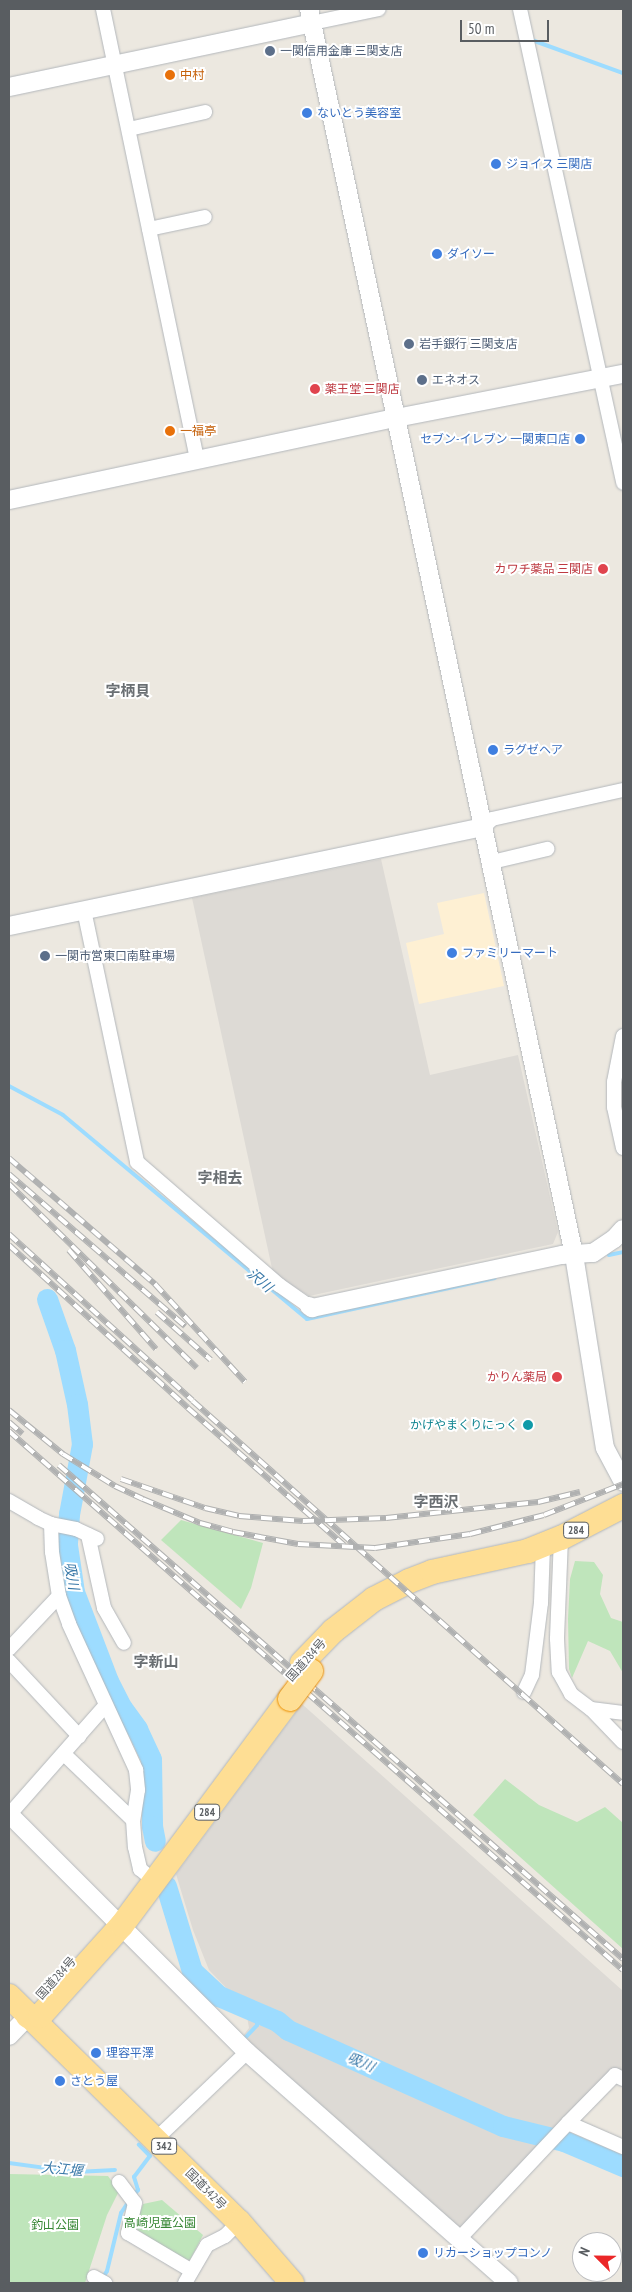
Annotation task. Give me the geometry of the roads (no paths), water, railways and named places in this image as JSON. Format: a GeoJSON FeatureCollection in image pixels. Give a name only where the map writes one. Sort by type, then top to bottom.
{"type":"FeatureCollection","features":[{"type":"Feature","properties":{"kind":"highway","name":"国道284号"},"geometry":{"type":"LineString","coordinates":[[552,1548],[623,1506]]}},
{"type":"Feature","properties":{"kind":"highway","name":"国道284号"},"geometry":{"type":"LineString","coordinates":[[28,2016],[30,2007],[118,1921],[333,1631],[374,1600],[409,1581],[432,1572],[528,1551],[552,1548],[623,1517]]}},
{"type":"Feature","properties":{"kind":"highway","name":"国道284号"},"geometry":{"type":"LineString","coordinates":[[118,1921],[146,1874],[286,1694]]}},
{"type":"Feature","properties":{"kind":"highway","name":"国道342号"},"geometry":{"type":"LineString","coordinates":[[9,1996],[239,2222],[292,2283]]}},
{"type":"Feature","properties":{"kind":"street"},"geometry":{"type":"LineString","coordinates":[[103,9],[197,460]]}},
{"type":"Feature","properties":{"kind":"street"},"geometry":{"type":"LineString","coordinates":[[9,87],[115,64],[311,16],[379,9]]}},
{"type":"Feature","properties":{"kind":"street"},"geometry":{"type":"LineString","coordinates":[[520,9],[623,483]]}},
{"type":"Feature","properties":{"kind":"street"},"geometry":{"type":"LineString","coordinates":[[311,16],[574,1255],[605,1448],[623,1482]]}},
{"type":"Feature","properties":{"kind":"street"},"geometry":{"type":"LineString","coordinates":[[129,129],[205,112]]}},
{"type":"Feature","properties":{"kind":"street"},"geometry":{"type":"LineString","coordinates":[[149,229],[205,217]]}},
{"type":"Feature","properties":{"kind":"street"},"geometry":{"type":"LineString","coordinates":[[9,500],[396,418],[623,374]]}},
{"type":"Feature","properties":{"kind":"street"},"geometry":{"type":"LineString","coordinates":[[9,926],[484,827],[492,819],[623,790]]}},
{"type":"Feature","properties":{"kind":"street"},"geometry":{"type":"LineString","coordinates":[[492,862],[547,849]]}},
{"type":"Feature","properties":{"kind":"street"},"geometry":{"type":"LineString","coordinates":[[84,910],[137,1162],[279,1285],[312,1308],[562,1254],[593,1253],[620,1236]]}},
{"type":"Feature","properties":{"kind":"street"},"geometry":{"type":"LineString","coordinates":[[623,1036],[614,1082],[614,1107],[623,1148]]}},
{"type":"Feature","properties":{"kind":"street"},"geometry":{"type":"LineString","coordinates":[[9,1501],[54,1525],[87,1534],[104,1608],[124,1643]]}},
{"type":"Feature","properties":{"kind":"street"},"geometry":{"type":"LineString","coordinates":[[54,1525],[52,1552],[59,1596],[69,1624],[105,1706],[136,1770],[138,1790],[133,1820],[140,1869],[146,1874]]}},
{"type":"Feature","properties":{"kind":"street"},"geometry":{"type":"LineString","coordinates":[[524,1692],[532,1675],[541,1604],[552,1548]]}},
{"type":"Feature","properties":{"kind":"street"},"geometry":{"type":"LineString","coordinates":[[552,1548],[559,1672],[570,1694],[591,1709],[623,1742]]}},
{"type":"Feature","properties":{"kind":"street"},"geometry":{"type":"LineString","coordinates":[[9,1649],[59,1596]]}},
{"type":"Feature","properties":{"kind":"street"},"geometry":{"type":"LineString","coordinates":[[9,1661],[79,1736]]}},
{"type":"Feature","properties":{"kind":"street"},"geometry":{"type":"LineString","coordinates":[[105,1706],[9,1814],[247,2052],[509,2283]]}},
{"type":"Feature","properties":{"kind":"street"},"geometry":{"type":"LineString","coordinates":[[591,1709],[623,1712]]}},
{"type":"Feature","properties":{"kind":"street"},"geometry":{"type":"LineString","coordinates":[[64,1754],[133,1820]]}},
{"type":"Feature","properties":{"kind":"street"},"geometry":{"type":"LineString","coordinates":[[9,2036],[28,2016]]}},
{"type":"Feature","properties":{"kind":"street"},"geometry":{"type":"LineString","coordinates":[[156,2139],[247,2052]]}},
{"type":"Feature","properties":{"kind":"street"},"geometry":{"type":"LineString","coordinates":[[460,2238],[541,2150],[615,2075],[623,2079]]}},
{"type":"Feature","properties":{"kind":"street"},"geometry":{"type":"LineString","coordinates":[[565,2126],[623,2147]]}},
{"type":"Feature","properties":{"kind":"street"},"geometry":{"type":"LineString","coordinates":[[119,2182],[135,2203],[128,2233],[189,2277],[206,2245],[225,2236],[239,2222]]}},
{"type":"Feature","properties":{"kind":"waterway"},"geometry":{"type":"LineString","coordinates":[[529,39],[623,73]]}},
{"type":"Feature","properties":{"kind":"waterway","name":"沢川"},"geometry":{"type":"LineString","coordinates":[[9,1086],[63,1115],[307,1319],[495,1278]]}},
{"type":"Feature","properties":{"kind":"waterway","name":"沢川"},"geometry":{"type":"LineString","coordinates":[[609,1255],[623,1252]]}},
{"type":"Feature","properties":{"kind":"waterway","name":"吸川"},"geometry":{"type":"LineString","coordinates":[[47,1299],[65,1350],[77,1404],[82,1444],[69,1514],[67,1545],[74,1592],[108,1681],[122,1708],[137,1729],[151,1759],[152,1826],[155,1841]]}},
{"type":"Feature","properties":{"kind":"waterway","name":"吸川"},"geometry":{"type":"LineString","coordinates":[[166,1886],[192,1971],[219,1996],[277,2021],[288,2030],[503,2126],[564,2141],[623,2166]]}},
{"type":"Feature","properties":{"kind":"waterway","name":"大江堰"},"geometry":{"type":"LineString","coordinates":[[246,2037],[257,2025],[258,2013]]}},
{"type":"Feature","properties":{"kind":"waterway"},"geometry":{"type":"LineString","coordinates":[[133,2196],[138,2190],[134,2177],[150,2156],[139,2145]]}},
{"type":"Feature","properties":{"kind":"waterway","name":"大江堰"},"geometry":{"type":"LineString","coordinates":[[9,2163],[76,2172],[115,2170]]}},
{"type":"Feature","properties":{"kind":"waterway"},"geometry":{"type":"LineString","coordinates":[[102,2279],[107,2271],[121,2213],[129,2201]]}},
{"type":"Feature","properties":{"kind":"railway"},"geometry":{"type":"LineString","coordinates":[[9,1158],[155,1284],[245,1382]]}},
{"type":"Feature","properties":{"kind":"railway"},"geometry":{"type":"LineString","coordinates":[[9,1174],[185,1326]]}},
{"type":"Feature","properties":{"kind":"railway"},"geometry":{"type":"LineString","coordinates":[[9,1184],[197,1368]]}},
{"type":"Feature","properties":{"kind":"railway"},"geometry":{"type":"LineString","coordinates":[[9,1234],[193,1401],[623,1784]]}},
{"type":"Feature","properties":{"kind":"railway"},"geometry":{"type":"LineString","coordinates":[[9,1245],[188,1408],[344,1545]]}},
{"type":"Feature","properties":{"kind":"railway"},"geometry":{"type":"LineString","coordinates":[[69,1250],[156,1349]]}},
{"type":"Feature","properties":{"kind":"railway"},"geometry":{"type":"LineString","coordinates":[[157,1312],[211,1360]]}},
{"type":"Feature","properties":{"kind":"railway"},"geometry":{"type":"LineString","coordinates":[[9,1410],[63,1454],[115,1486],[143,1499],[200,1523],[233,1532],[298,1544],[375,1548],[470,1534],[544,1515],[623,1484]]}},
{"type":"Feature","properties":{"kind":"railway"},"geometry":{"type":"LineString","coordinates":[[9,1422],[23,1434]]}},
{"type":"Feature","properties":{"kind":"railway"},"geometry":{"type":"LineString","coordinates":[[9,1431],[623,1970]]}},
{"type":"Feature","properties":{"kind":"railway"},"geometry":{"type":"LineString","coordinates":[[59,1465],[623,1959]]}},
{"type":"Feature","properties":{"kind":"railway"},"geometry":{"type":"LineString","coordinates":[[121,1479],[205,1508],[239,1516],[303,1521],[386,1518],[538,1502],[580,1492]]}},
{"type":"Feature","properties":{"kind":"place","name":"一関信用金庫 三関支店"},"geometry":{"type":"Point","coordinates":[270,51]}},
{"type":"Feature","properties":{"kind":"place","name":"中村"},"geometry":{"type":"Point","coordinates":[170,75]}},
{"type":"Feature","properties":{"kind":"place","name":"ないとう美容室"},"geometry":{"type":"Point","coordinates":[307,113]}},
{"type":"Feature","properties":{"kind":"place","name":"ジョイス 三関店"},"geometry":{"type":"Point","coordinates":[496,164]}},
{"type":"Feature","properties":{"kind":"place","name":"ダイソー"},"geometry":{"type":"Point","coordinates":[437,254]}},
{"type":"Feature","properties":{"kind":"place","name":"岩手銀行 三関支店"},"geometry":{"type":"Point","coordinates":[409,344]}},
{"type":"Feature","properties":{"kind":"place","name":"エネオス"},"geometry":{"type":"Point","coordinates":[422,380]}},
{"type":"Feature","properties":{"kind":"place","name":"薬王堂 三関店"},"geometry":{"type":"Point","coordinates":[315,389]}},
{"type":"Feature","properties":{"kind":"place","name":"一福亭"},"geometry":{"type":"Point","coordinates":[170,431]}},
{"type":"Feature","properties":{"kind":"place","name":"セブン-イレブン 一関東口店"},"geometry":{"type":"Point","coordinates":[580,439]}},
{"type":"Feature","properties":{"kind":"place","name":"カワチ薬品 三関店"},"geometry":{"type":"Point","coordinates":[603,569]}},
{"type":"Feature","properties":{"kind":"place","name":"ラグゼヘア"},"geometry":{"type":"Point","coordinates":[493,750]}},
{"type":"Feature","properties":{"kind":"place","name":"ファミリーマート"},"geometry":{"type":"Point","coordinates":[452,953]}},
{"type":"Feature","properties":{"kind":"place","name":"一関市営東口南駐車場"},"geometry":{"type":"Point","coordinates":[45,956]}},
{"type":"Feature","properties":{"kind":"place","name":"かりん薬局"},"geometry":{"type":"Point","coordinates":[557,1377]}},
{"type":"Feature","properties":{"kind":"place","name":"かげやまくりにっく"},"geometry":{"type":"Point","coordinates":[528,1425]}},
{"type":"Feature","properties":{"kind":"place","name":"理容平澤"},"geometry":{"type":"Point","coordinates":[96,2053]}},
{"type":"Feature","properties":{"kind":"place","name":"さとう屋"},"geometry":{"type":"Point","coordinates":[60,2081]}},
{"type":"Feature","properties":{"kind":"place","name":"リカーショップコンノ"},"geometry":{"type":"Point","coordinates":[423,2253]}},
{"type":"Feature","properties":{"kind":"district","name":"字柄貝"},"geometry":{"type":"Point","coordinates":[128,691]}},
{"type":"Feature","properties":{"kind":"district","name":"字相去"},"geometry":{"type":"Point","coordinates":[220,1178]}},
{"type":"Feature","properties":{"kind":"district","name":"字西沢"},"geometry":{"type":"Point","coordinates":[436,1502]}},
{"type":"Feature","properties":{"kind":"district","name":"字新山"},"geometry":{"type":"Point","coordinates":[156,1662]}},
{"type":"Feature","properties":{"kind":"park label","name":"高崎児童公園"},"geometry":{"type":"Point","coordinates":[160,2223]}},
{"type":"Feature","properties":{"kind":"park label","name":"釣山公園"},"geometry":{"type":"Point","coordinates":[55,2225]}}]}
